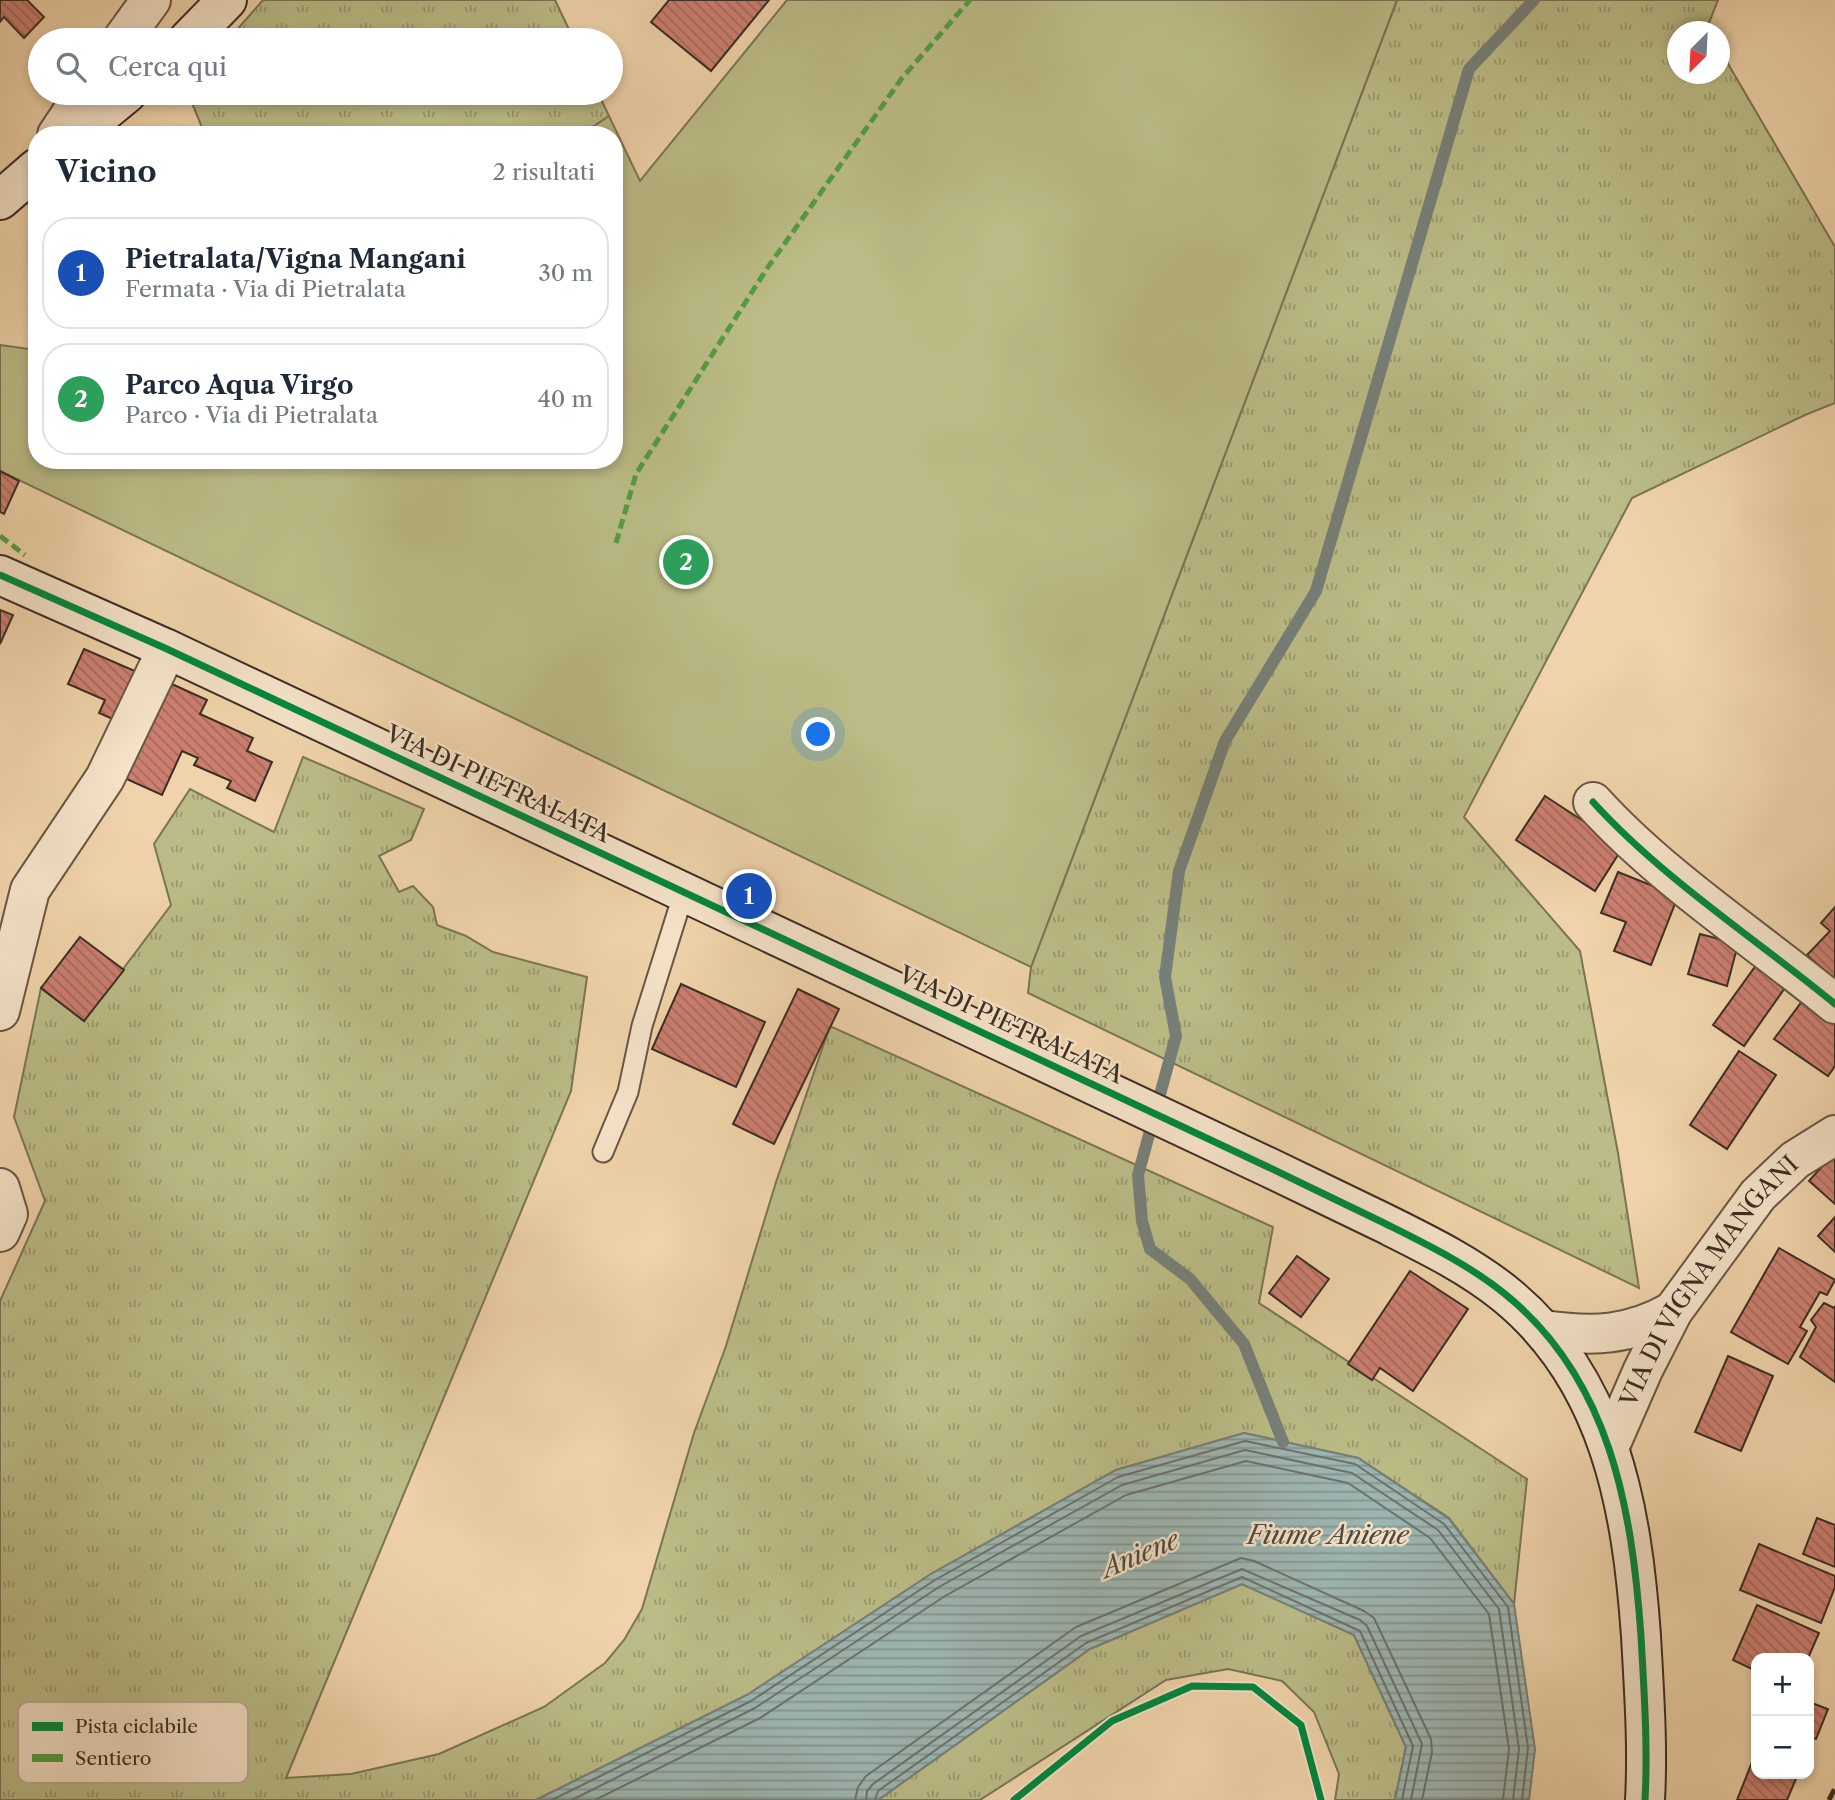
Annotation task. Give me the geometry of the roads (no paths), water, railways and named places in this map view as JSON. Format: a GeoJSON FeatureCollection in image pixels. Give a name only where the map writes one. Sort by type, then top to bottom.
{"type":"FeatureCollection","features":[{"type":"Feature","properties":{"kind":"street"},"geometry":{"type":"LineString","coordinates":[[131,28],[151,0]]}},
{"type":"Feature","properties":{"kind":"street"},"geometry":{"type":"LineString","coordinates":[[200,28],[227,0]]}},
{"type":"Feature","properties":{"kind":"street"},"geometry":{"type":"LineString","coordinates":[[63,126],[77,105]]}},
{"type":"Feature","properties":{"kind":"street"},"geometry":{"type":"LineString","coordinates":[[87,126],[112,105]]}},
{"type":"Feature","properties":{"kind":"street"},"geometry":{"type":"LineString","coordinates":[[0,200],[28,174]]}},
{"type":"Feature","properties":{"kind":"street","name":"VIA DI PIETRALATA"},"geometry":{"type":"LineString","coordinates":[[0,575],[167,649],[1268,1167],[1453,1259],[1504,1293],[1544,1330],[1560,1349],[1595,1413],[1609,1448],[1627,1528],[1639,1600],[1644,1680],[1645,1800]]}},
{"type":"Feature","properties":{"kind":"street"},"geometry":{"type":"LineString","coordinates":[[0,1011],[30,890],[105,778],[167,649]]}},
{"type":"Feature","properties":{"kind":"street"},"geometry":{"type":"LineString","coordinates":[[1593,802],[1689,889],[1835,1004]]}},
{"type":"Feature","properties":{"kind":"street","name":"VIA DI VIGNA MANGANI"},"geometry":{"type":"LineString","coordinates":[[1609,1448],[1643,1370],[1673,1311],[1758,1195],[1795,1160],[1835,1135]]}},
{"type":"Feature","properties":{"kind":"street"},"geometry":{"type":"LineString","coordinates":[[0,1188],[8,1214],[0,1232]]}},
{"type":"Feature","properties":{"kind":"street"},"geometry":{"type":"LineString","coordinates":[[1544,1330],[1581,1336],[1606,1334],[1650,1324],[1673,1311]]}},
{"type":"Feature","properties":{"kind":"lane"},"geometry":{"type":"LineString","coordinates":[[603,1152],[628,1092],[642,1026],[684,892]]}},
{"type":"Feature","properties":{"kind":"water","name":"Fiume Aniene"},"geometry":{"type":"Polygon","coordinates":[[[1244,1433],[1358,1458],[1449,1519],[1514,1604],[1535,1749],[1529,1800],[1395,1800],[1406,1747],[1354,1635],[1242,1584],[1090,1649],[878,1800],[536,1800],[747,1695],[931,1574],[1116,1470],[1244,1433]]]}},
{"type":"Feature","properties":{"kind":"waterway"},"geometry":{"type":"LineString","coordinates":[[1283,1442],[1244,1344],[1190,1279],[1150,1249],[1142,1221],[1138,1175],[1176,1036],[1165,977],[1179,871],[1225,741],[1316,591],[1469,69],[1534,0]]}},
{"type":"Feature","properties":{"kind":"railway"},"geometry":{"type":"LineString","coordinates":[[1829,1800],[1835,1788]]}},
{"type":"Feature","properties":{"kind":"place","name":"Parco Aqua Virgo"},"geometry":{"type":"Point","coordinates":[686,562]}},
{"type":"Feature","properties":{"kind":"place","name":"Pietralata/Vigna Mangani"},"geometry":{"type":"Point","coordinates":[749,896]}},
{"type":"Feature","properties":{"kind":"water label","name":"Aniene"},"geometry":{"type":"Point","coordinates":[1140,1554]}}]}
